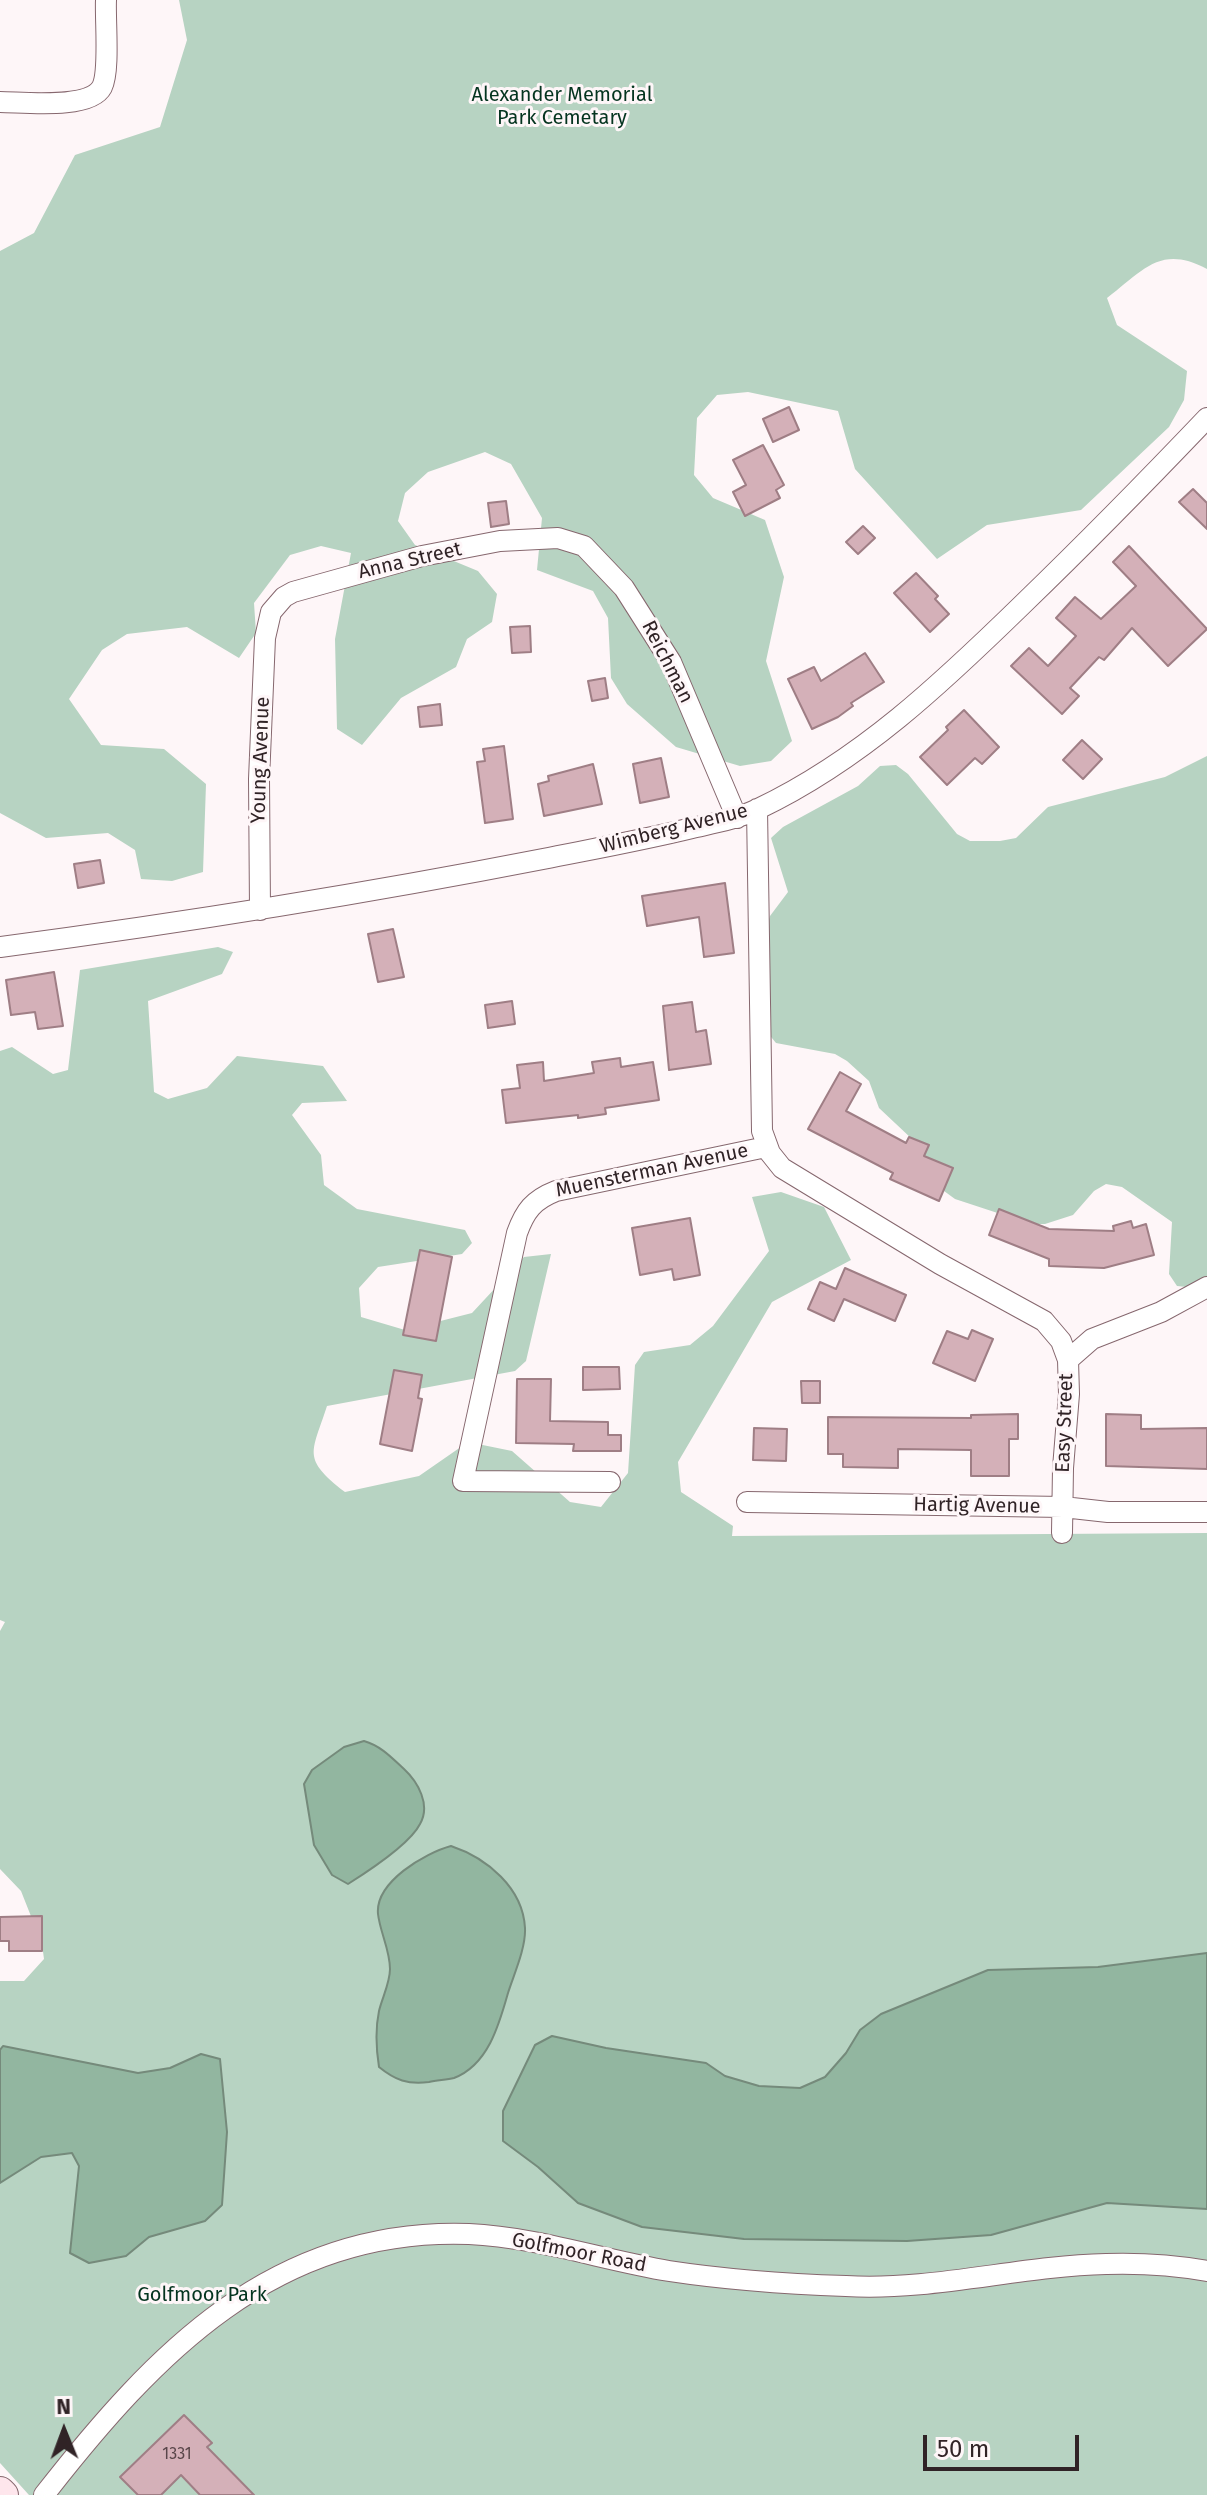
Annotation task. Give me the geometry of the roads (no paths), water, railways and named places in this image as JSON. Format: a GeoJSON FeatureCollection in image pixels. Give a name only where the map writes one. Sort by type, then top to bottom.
{"type":"FeatureCollection","features":[{"type":"Feature","properties":{"kind":"street"},"geometry":{"type":"LineString","coordinates":[[0,102],[82,101],[92,97],[102,87],[105,78],[106,0]]}},
{"type":"Feature","properties":{"kind":"street","name":"Wimberg Avenue"},"geometry":{"type":"LineString","coordinates":[[0,947],[260,910],[448,878],[737,818],[842,761],[898,721],[943,683],[1207,418]]}},
{"type":"Feature","properties":{"kind":"street","name":"Anna Street"},"geometry":{"type":"LineString","coordinates":[[271,612],[293,592],[408,560],[500,541],[558,538]]}},
{"type":"Feature","properties":{"kind":"street","name":"Reichman"},"geometry":{"type":"LineString","coordinates":[[558,538],[584,546],[641,611],[671,662],[737,818]]}},
{"type":"Feature","properties":{"kind":"street","name":"Young Avenue"},"geometry":{"type":"LineString","coordinates":[[260,910],[259,779],[265,638],[271,612]]}},
{"type":"Feature","properties":{"kind":"street"},"geometry":{"type":"LineString","coordinates":[[757,809],[762,1131],[766,1147]]}},
{"type":"Feature","properties":{"kind":"street","name":"Muensterman Avenue"},"geometry":{"type":"LineString","coordinates":[[610,1482],[463,1481],[517,1233],[529,1207],[541,1197],[556,1191],[766,1147],[782,1168],[940,1264],[1044,1321],[1061,1341],[1068,1360]]}},
{"type":"Feature","properties":{"kind":"street"},"geometry":{"type":"LineString","coordinates":[[1068,1360],[1092,1339],[1161,1312],[1207,1287]]}},
{"type":"Feature","properties":{"kind":"street","name":"Easy Street"},"geometry":{"type":"LineString","coordinates":[[1062,1533],[1068,1360]]}},
{"type":"Feature","properties":{"kind":"street","name":"Hartig Avenue"},"geometry":{"type":"LineString","coordinates":[[747,1502],[1207,1512]]}},
{"type":"Feature","properties":{"kind":"street","name":"Golfmoor Road"},"geometry":{"type":"LineString","coordinates":[[44,2495],[137,2384],[220,2310],[289,2270],[387,2239],[472,2234],[730,2279],[851,2287],[912,2285],[1106,2264],[1207,2271]]}},
{"type":"Feature","properties":{"kind":"park label","name":"Alexander Memorial Park Cemetary"},"geometry":{"type":"Point","coordinates":[562,106]}},
{"type":"Feature","properties":{"kind":"park label","name":"Golfmoor Park"},"geometry":{"type":"Point","coordinates":[202,2295]}}]}
